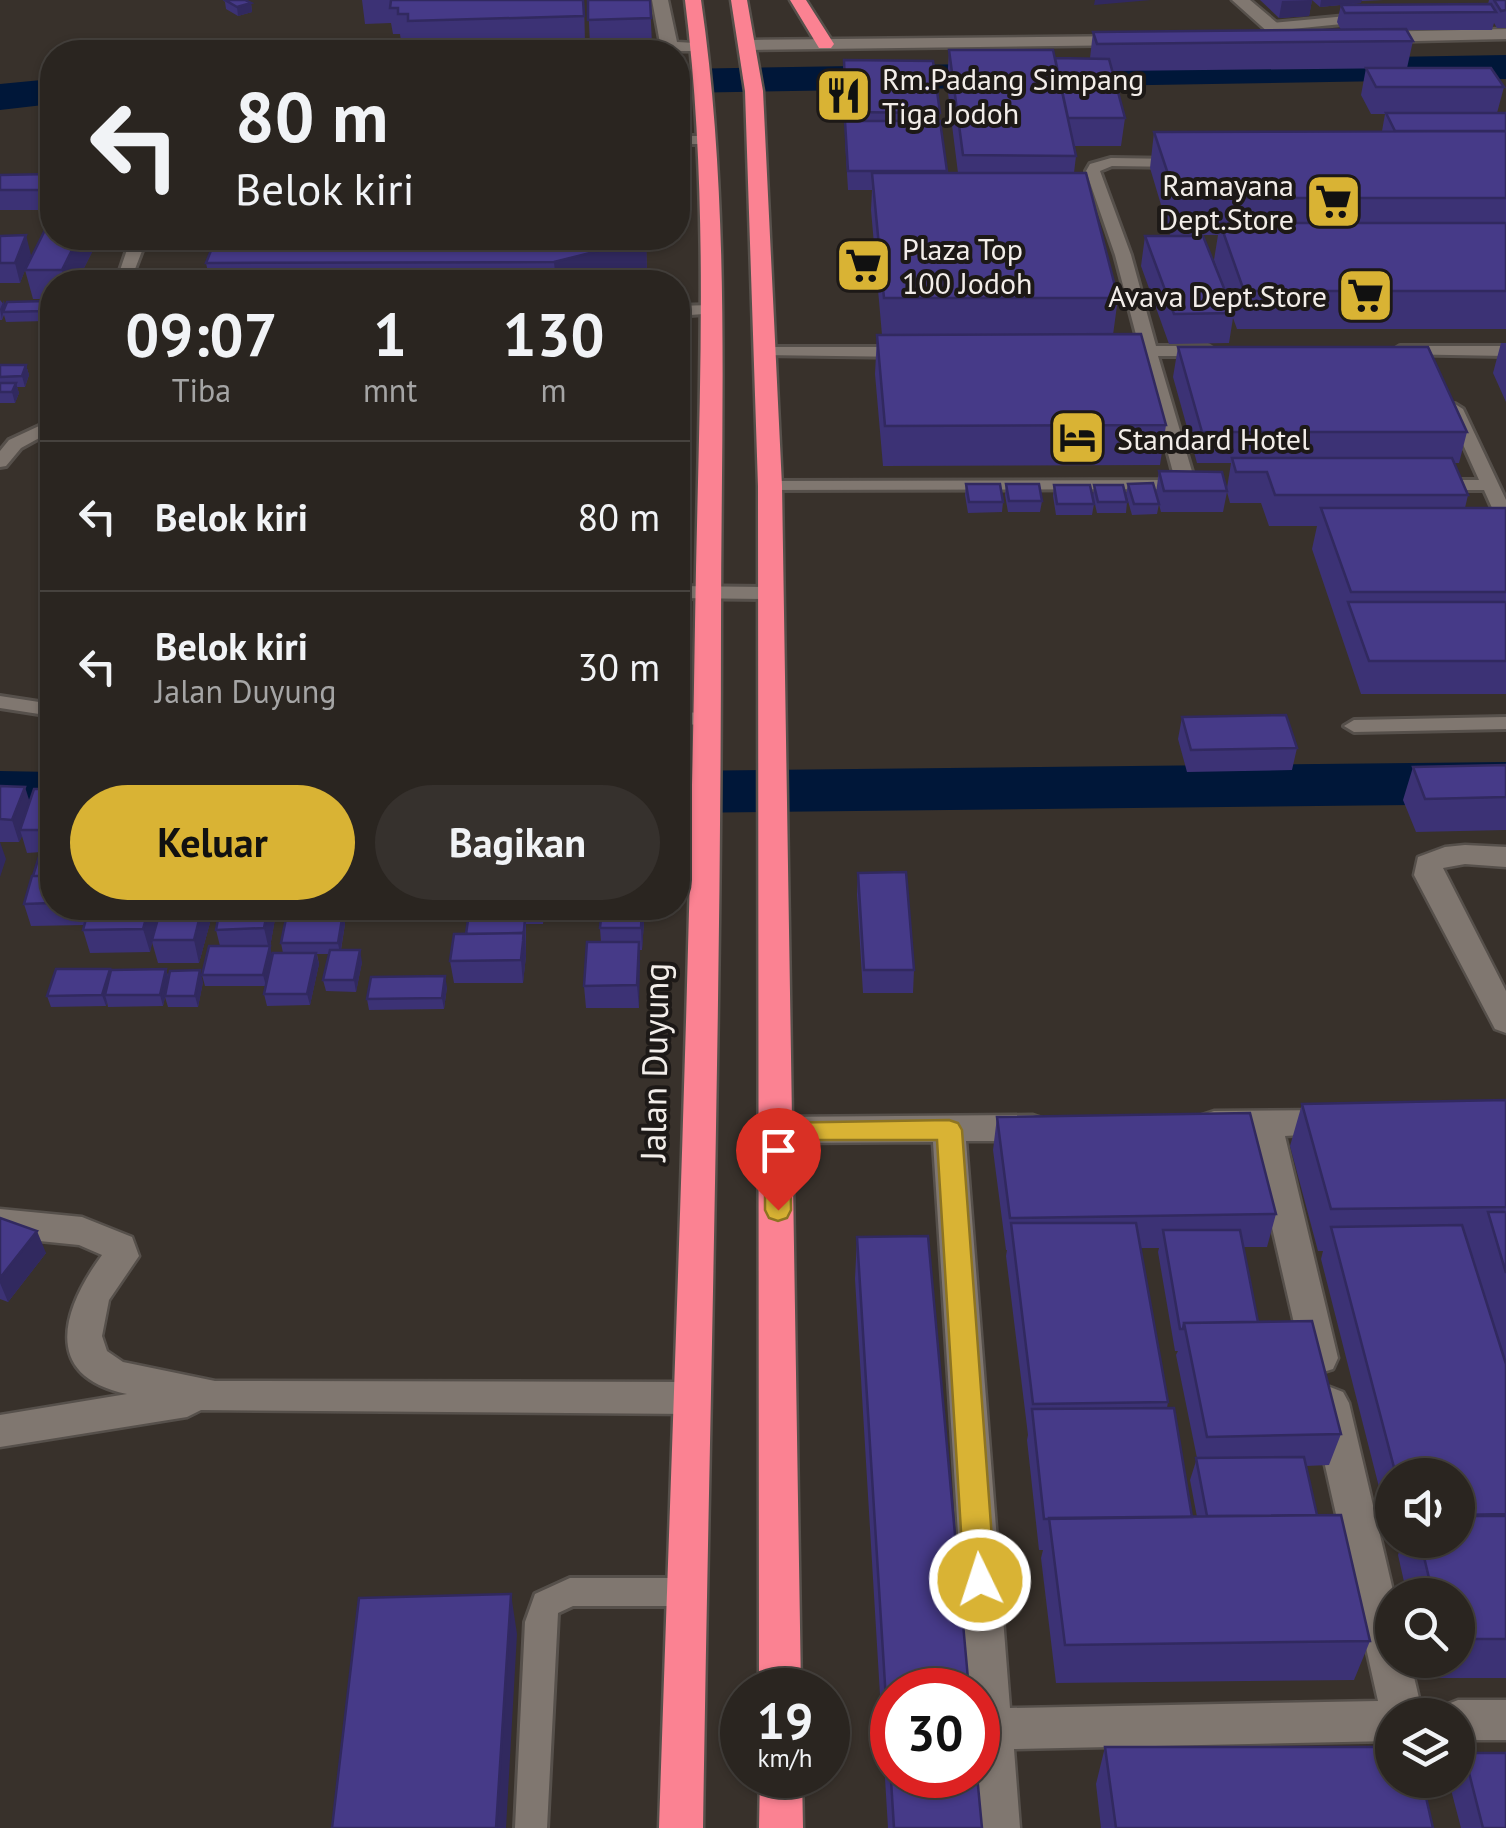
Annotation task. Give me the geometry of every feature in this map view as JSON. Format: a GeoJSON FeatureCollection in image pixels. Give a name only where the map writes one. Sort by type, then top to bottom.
{"type":"FeatureCollection","features":[{"type":"Feature","properties":{"kind":"highway","name":"Jalan Duyung"},"geometry":{"type":"LineString","coordinates":[[693,0],[703,56],[705,140],[733,172],[766,352],[770,830],[778,1130],[780,1668]]}},
{"type":"Feature","properties":{"kind":"highway","name":"Jalan Duyung"},"geometry":{"type":"LineString","coordinates":[[681,1828],[689,1592],[696,826],[706,732],[710,310],[733,172],[754,90],[751,54],[738,0]]}},
{"type":"Feature","properties":{"kind":"highway"},"geometry":{"type":"LineString","coordinates":[[798,0],[819,48]]}},
{"type":"Feature","properties":{"kind":"highway"},"geometry":{"type":"LineString","coordinates":[[781,1798],[781,1828]]}},
{"type":"Feature","properties":{"kind":"street"},"geometry":{"type":"LineString","coordinates":[[660,0],[668,40]]}},
{"type":"Feature","properties":{"kind":"street"},"geometry":{"type":"LineString","coordinates":[[1240,0],[1282,42],[1506,34]]}},
{"type":"Feature","properties":{"kind":"street"},"geometry":{"type":"LineString","coordinates":[[751,54],[819,48],[1148,45]]}},
{"type":"Feature","properties":{"kind":"street"},"geometry":{"type":"LineString","coordinates":[[1353,48],[1506,46]]}},
{"type":"Feature","properties":{"kind":"street"},"geometry":{"type":"LineString","coordinates":[[690,53],[703,56]]}},
{"type":"Feature","properties":{"kind":"street"},"geometry":{"type":"LineString","coordinates":[[1506,856],[1436,858],[1428,864],[1428,875],[1506,1021]]}},
{"type":"Feature","properties":{"kind":"street"},"geometry":{"type":"LineString","coordinates":[[1265,1122],[1398,1698]]}},
{"type":"Feature","properties":{"kind":"street"},"geometry":{"type":"LineString","coordinates":[[1186,1124],[1376,1122]]}},
{"type":"Feature","properties":{"kind":"street"},"geometry":{"type":"LineString","coordinates":[[778,1130],[1068,1127]]}},
{"type":"Feature","properties":{"kind":"street"},"geometry":{"type":"LineString","coordinates":[[949,1130],[986,1668]]}},
{"type":"Feature","properties":{"kind":"street"},"geometry":{"type":"LineString","coordinates":[[0,1224],[82,1230],[113,1241],[122,1256],[92,1296],[84,1336],[91,1360],[114,1376],[215,1397]]}},
{"type":"Feature","properties":{"kind":"street"},"geometry":{"type":"LineString","coordinates":[[0,1431],[215,1397],[690,1398]]}},
{"type":"Feature","properties":{"kind":"street"},"geometry":{"type":"LineString","coordinates":[[1475,1720],[1506,1720]]}},
{"type":"Feature","properties":{"kind":"street"},"geometry":{"type":"LineString","coordinates":[[1000,1730],[1375,1721]]}},
{"type":"Feature","properties":{"kind":"street"},"geometry":{"type":"LineString","coordinates":[[996,1798],[998,1828]]}},
{"type":"Feature","properties":{"kind":"lane"},"geometry":{"type":"LineString","coordinates":[[1317,11],[1332,21]]}},
{"type":"Feature","properties":{"kind":"lane"},"geometry":{"type":"LineString","coordinates":[[1282,42],[1332,21],[1390,16]]}},
{"type":"Feature","properties":{"kind":"lane"},"geometry":{"type":"LineString","coordinates":[[690,140],[705,140]]}},
{"type":"Feature","properties":{"kind":"lane"},"geometry":{"type":"LineString","coordinates":[[1100,146],[1106,164]]}},
{"type":"Feature","properties":{"kind":"lane"},"geometry":{"type":"LineString","coordinates":[[770,486],[1195,485],[1093,171],[1106,164],[1190,162]]}},
{"type":"Feature","properties":{"kind":"lane"},"geometry":{"type":"LineString","coordinates":[[690,311],[710,310]]}},
{"type":"Feature","properties":{"kind":"lane"},"geometry":{"type":"LineString","coordinates":[[1111,351],[1229,351]]}},
{"type":"Feature","properties":{"kind":"lane"},"geometry":{"type":"LineString","coordinates":[[1388,351],[1436,368],[1506,351]]}},
{"type":"Feature","properties":{"kind":"lane"},"geometry":{"type":"LineString","coordinates":[[766,352],[919,352]]}},
{"type":"Feature","properties":{"kind":"lane"},"geometry":{"type":"LineString","coordinates":[[1436,368],[1506,519]]}},
{"type":"Feature","properties":{"kind":"lane"},"geometry":{"type":"LineString","coordinates":[[0,462],[15,444],[40,431]]}},
{"type":"Feature","properties":{"kind":"lane"},"geometry":{"type":"LineString","coordinates":[[1414,485],[1490,485]]}},
{"type":"Feature","properties":{"kind":"lane"},"geometry":{"type":"LineString","coordinates":[[690,592],[770,593]]}},
{"type":"Feature","properties":{"kind":"lane"},"geometry":{"type":"LineString","coordinates":[[0,702],[40,708]]}},
{"type":"Feature","properties":{"kind":"lane"},"geometry":{"type":"LineString","coordinates":[[690,724],[706,732]]}},
{"type":"Feature","properties":{"kind":"lane"},"geometry":{"type":"LineString","coordinates":[[1354,726],[1506,724]]}},
{"type":"Feature","properties":{"kind":"lane"},"geometry":{"type":"LineString","coordinates":[[531,1828],[540,1622],[546,1604],[570,1592],[689,1592]]}},
{"type":"Feature","properties":{"kind":"building"},"geometry":{"type":"Polygon","coordinates":[[[225,0],[245,0],[251,3],[237,7],[225,0]]]}},
{"type":"Feature","properties":{"kind":"building"},"geometry":{"type":"Polygon","coordinates":[[[391,0],[583,0],[584,16],[408,21],[408,14],[398,14],[398,8],[390,8],[391,0]]]}},
{"type":"Feature","properties":{"kind":"building"},"geometry":{"type":"Polygon","coordinates":[[[588,0],[650,0],[651,18],[588,20],[588,0]]]}},
{"type":"Feature","properties":{"kind":"building"},"geometry":{"type":"Polygon","coordinates":[[[1494,0],[1506,0],[1506,10],[1501,11],[1494,0]]]}},
{"type":"Feature","properties":{"kind":"building"},"geometry":{"type":"Polygon","coordinates":[[[1491,4],[1496,12],[1345,13],[1341,5],[1491,4]]]}},
{"type":"Feature","properties":{"kind":"building"},"geometry":{"type":"Polygon","coordinates":[[[1406,29],[1413,41],[1097,44],[1093,32],[1406,29]]]}},
{"type":"Feature","properties":{"kind":"building"},"geometry":{"type":"Polygon","coordinates":[[[949,50],[1053,50],[1076,156],[963,155],[949,50]]]}},
{"type":"Feature","properties":{"kind":"building"},"geometry":{"type":"Polygon","coordinates":[[[1055,58],[1109,59],[1125,118],[1068,118],[1055,58]]]}},
{"type":"Feature","properties":{"kind":"building"},"geometry":{"type":"Polygon","coordinates":[[[844,60],[933,61],[940,113],[846,112],[844,60]]]}},
{"type":"Feature","properties":{"kind":"building"},"geometry":{"type":"Polygon","coordinates":[[[1366,68],[1491,68],[1504,87],[1376,87],[1366,68]]]}},
{"type":"Feature","properties":{"kind":"building"},"geometry":{"type":"Polygon","coordinates":[[[1386,113],[1506,113],[1506,131],[1395,131],[1386,113]]]}},
{"type":"Feature","properties":{"kind":"building"},"geometry":{"type":"Polygon","coordinates":[[[845,121],[940,121],[947,171],[848,171],[845,121]]]}},
{"type":"Feature","properties":{"kind":"building"},"geometry":{"type":"Polygon","coordinates":[[[1506,131],[1506,198],[1176,198],[1154,132],[1506,131]]]}},
{"type":"Feature","properties":{"kind":"building"},"geometry":{"type":"Polygon","coordinates":[[[872,173],[1086,173],[1118,298],[884,298],[872,173]]]}},
{"type":"Feature","properties":{"kind":"building"},"geometry":{"type":"Polygon","coordinates":[[[40,174],[40,190],[0,190],[0,175],[40,174]]]}},
{"type":"Feature","properties":{"kind":"building"},"geometry":{"type":"Polygon","coordinates":[[[1220,223],[1506,223],[1506,291],[1244,291],[1220,223]]]}},
{"type":"Feature","properties":{"kind":"building"},"geometry":{"type":"Polygon","coordinates":[[[26,235],[15,263],[0,263],[0,236],[26,235]]]}},
{"type":"Feature","properties":{"kind":"building"},"geometry":{"type":"Polygon","coordinates":[[[1145,236],[1203,236],[1234,313],[1174,314],[1145,236]]]}},
{"type":"Feature","properties":{"kind":"building"},"geometry":{"type":"Polygon","coordinates":[[[40,240],[40,250],[72,250],[62,270],[25,270],[40,240]]]}},
{"type":"Feature","properties":{"kind":"building"},"geometry":{"type":"Polygon","coordinates":[[[211,250],[602,250],[554,262],[206,263],[211,250]]]}},
{"type":"Feature","properties":{"kind":"building"},"geometry":{"type":"Polygon","coordinates":[[[40,301],[40,311],[3,312],[7,302],[40,301]]]}},
{"type":"Feature","properties":{"kind":"building"},"geometry":{"type":"Polygon","coordinates":[[[1141,334],[1166,425],[885,426],[877,335],[1141,334]]]}},
{"type":"Feature","properties":{"kind":"building"},"geometry":{"type":"Polygon","coordinates":[[[1178,347],[1428,347],[1467,432],[1202,432],[1178,347]]]}},
{"type":"Feature","properties":{"kind":"building"},"geometry":{"type":"Polygon","coordinates":[[[0,365],[26,365],[22,376],[0,377],[0,365]]]}},
{"type":"Feature","properties":{"kind":"building"},"geometry":{"type":"Polygon","coordinates":[[[0,383],[16,383],[12,392],[0,392],[0,383]]]}},
{"type":"Feature","properties":{"kind":"building"},"geometry":{"type":"Polygon","coordinates":[[[1232,458],[1452,458],[1468,495],[1275,495],[1267,472],[1236,472],[1232,458]]]}},
{"type":"Feature","properties":{"kind":"building"},"geometry":{"type":"Polygon","coordinates":[[[1159,471],[1222,472],[1227,491],[1164,491],[1159,471]]]}},
{"type":"Feature","properties":{"kind":"building"},"geometry":{"type":"Polygon","coordinates":[[[1153,483],[1159,504],[1134,504],[1128,484],[1153,483]]]}},
{"type":"Feature","properties":{"kind":"building"},"geometry":{"type":"Polygon","coordinates":[[[966,484],[1000,484],[1003,502],[969,502],[966,484]]]}},
{"type":"Feature","properties":{"kind":"building"},"geometry":{"type":"Polygon","coordinates":[[[1006,484],[1039,484],[1042,501],[1009,501],[1006,484]]]}},
{"type":"Feature","properties":{"kind":"building"},"geometry":{"type":"Polygon","coordinates":[[[1054,485],[1090,485],[1094,504],[1057,504],[1054,485]]]}},
{"type":"Feature","properties":{"kind":"building"},"geometry":{"type":"Polygon","coordinates":[[[1094,485],[1123,485],[1127,502],[1098,502],[1094,485]]]}},
{"type":"Feature","properties":{"kind":"building"},"geometry":{"type":"Polygon","coordinates":[[[1321,508],[1506,508],[1506,592],[1351,592],[1321,508]]]}},
{"type":"Feature","properties":{"kind":"building"},"geometry":{"type":"Polygon","coordinates":[[[1348,602],[1506,602],[1506,661],[1369,661],[1348,602]]]}},
{"type":"Feature","properties":{"kind":"building"},"geometry":{"type":"Polygon","coordinates":[[[1286,715],[1297,748],[1191,750],[1182,717],[1286,715]]]}},
{"type":"Feature","properties":{"kind":"building"},"geometry":{"type":"Polygon","coordinates":[[[1506,765],[1506,797],[1425,799],[1413,767],[1506,765]]]}},
{"type":"Feature","properties":{"kind":"building"},"geometry":{"type":"Polygon","coordinates":[[[0,786],[25,787],[12,820],[0,819],[0,786]]]}},
{"type":"Feature","properties":{"kind":"building"},"geometry":{"type":"Polygon","coordinates":[[[34,789],[40,789],[40,830],[20,830],[34,789]]]}},
{"type":"Feature","properties":{"kind":"building"},"geometry":{"type":"Polygon","coordinates":[[[40,853],[40,876],[33,876],[40,853]]]}},
{"type":"Feature","properties":{"kind":"building"},"geometry":{"type":"Polygon","coordinates":[[[906,872],[914,970],[864,970],[858,873],[906,872]]]}},
{"type":"Feature","properties":{"kind":"building"},"geometry":{"type":"Polygon","coordinates":[[[32,876],[40,876],[40,903],[24,904],[32,876]]]}},
{"type":"Feature","properties":{"kind":"building"},"geometry":{"type":"Polygon","coordinates":[[[86,920],[146,920],[143,929],[83,930],[86,920]]]}},
{"type":"Feature","properties":{"kind":"building"},"geometry":{"type":"Polygon","coordinates":[[[158,920],[199,920],[194,940],[152,940],[158,920]]]}},
{"type":"Feature","properties":{"kind":"building"},"geometry":{"type":"Polygon","coordinates":[[[218,920],[266,920],[264,928],[216,930],[218,920]]]}},
{"type":"Feature","properties":{"kind":"building"},"geometry":{"type":"Polygon","coordinates":[[[286,920],[342,920],[338,943],[281,943],[286,920]]]}},
{"type":"Feature","properties":{"kind":"building"},"geometry":{"type":"Polygon","coordinates":[[[468,920],[525,920],[524,933],[466,934],[468,920]]]}},
{"type":"Feature","properties":{"kind":"building"},"geometry":{"type":"Polygon","coordinates":[[[601,920],[641,920],[641,928],[600,928],[601,920]]]}},
{"type":"Feature","properties":{"kind":"building"},"geometry":{"type":"Polygon","coordinates":[[[524,933],[521,960],[450,961],[454,934],[524,933]]]}},
{"type":"Feature","properties":{"kind":"building"},"geometry":{"type":"Polygon","coordinates":[[[587,942],[639,942],[637,985],[584,986],[587,942]]]}},
{"type":"Feature","properties":{"kind":"building"},"geometry":{"type":"Polygon","coordinates":[[[209,946],[270,946],[263,975],[202,975],[209,946]]]}},
{"type":"Feature","properties":{"kind":"building"},"geometry":{"type":"Polygon","coordinates":[[[330,950],[360,950],[354,980],[323,980],[330,950]]]}},
{"type":"Feature","properties":{"kind":"building"},"geometry":{"type":"Polygon","coordinates":[[[273,953],[316,953],[307,994],[264,994],[273,953]]]}},
{"type":"Feature","properties":{"kind":"building"},"geometry":{"type":"Polygon","coordinates":[[[56,969],[110,969],[102,995],[47,996],[56,969]]]}},
{"type":"Feature","properties":{"kind":"building"},"geometry":{"type":"Polygon","coordinates":[[[166,969],[160,995],[105,995],[111,970],[166,969]]]}},
{"type":"Feature","properties":{"kind":"building"},"geometry":{"type":"Polygon","coordinates":[[[200,970],[195,996],[165,996],[170,971],[200,970]]]}},
{"type":"Feature","properties":{"kind":"building"},"geometry":{"type":"Polygon","coordinates":[[[445,976],[442,998],[367,999],[371,977],[445,976]]]}},
{"type":"Feature","properties":{"kind":"building"},"geometry":{"type":"Polygon","coordinates":[[[1506,1100],[1506,1207],[1331,1209],[1302,1104],[1506,1100]]]}},
{"type":"Feature","properties":{"kind":"building"},"geometry":{"type":"Polygon","coordinates":[[[1250,1113],[1276,1214],[1010,1218],[997,1117],[1250,1113]]]}},
{"type":"Feature","properties":{"kind":"building"},"geometry":{"type":"Polygon","coordinates":[[[1488,1212],[1506,1212],[1506,1273],[1488,1212]]]}},
{"type":"Feature","properties":{"kind":"building"},"geometry":{"type":"Polygon","coordinates":[[[0,1218],[37,1231],[0,1278],[0,1218]]]}},
{"type":"Feature","properties":{"kind":"building"},"geometry":{"type":"Polygon","coordinates":[[[1011,1223],[1136,1223],[1168,1402],[1033,1404],[1011,1223]]]}},
{"type":"Feature","properties":{"kind":"building"},"geometry":{"type":"Polygon","coordinates":[[[1462,1225],[1506,1364],[1506,1514],[1475,1515],[1475,1458],[1392,1458],[1331,1227],[1462,1225]]]}},
{"type":"Feature","properties":{"kind":"building"},"geometry":{"type":"Polygon","coordinates":[[[1163,1230],[1240,1230],[1258,1322],[1184,1323],[1180,1329],[1163,1230]]]}},
{"type":"Feature","properties":{"kind":"building"},"geometry":{"type":"Polygon","coordinates":[[[928,1236],[967,1668],[884,1668],[857,1237],[928,1236]]]}},
{"type":"Feature","properties":{"kind":"building"},"geometry":{"type":"Polygon","coordinates":[[[1312,1321],[1341,1434],[1207,1437],[1184,1323],[1312,1321]]]}},
{"type":"Feature","properties":{"kind":"building"},"geometry":{"type":"Polygon","coordinates":[[[1174,1408],[1192,1517],[1044,1519],[1032,1409],[1174,1408]]]}},
{"type":"Feature","properties":{"kind":"building"},"geometry":{"type":"Polygon","coordinates":[[[1304,1457],[1317,1515],[1207,1516],[1196,1458],[1304,1457]]]}},
{"type":"Feature","properties":{"kind":"building"},"geometry":{"type":"Polygon","coordinates":[[[1341,1515],[1370,1641],[1065,1645],[1049,1518],[1341,1515]]]}},
{"type":"Feature","properties":{"kind":"building"},"geometry":{"type":"Polygon","coordinates":[[[1475,1516],[1506,1516],[1506,1639],[1475,1639],[1475,1578],[1429,1578],[1424,1558],[1475,1558],[1475,1516]]]}},
{"type":"Feature","properties":{"kind":"building"},"geometry":{"type":"Polygon","coordinates":[[[511,1594],[496,1828],[332,1828],[359,1598],[511,1594]]]}},
{"type":"Feature","properties":{"kind":"building"},"geometry":{"type":"Polygon","coordinates":[[[1105,1747],[1375,1747],[1375,1798],[1426,1798],[1433,1828],[1116,1828],[1105,1747]]]}},
{"type":"Feature","properties":{"kind":"building"},"geometry":{"type":"Polygon","coordinates":[[[1475,1753],[1506,1753],[1506,1828],[1483,1828],[1475,1796],[1475,1753]]]}},
{"type":"Feature","properties":{"kind":"building"},"geometry":{"type":"Polygon","coordinates":[[[892,1798],[979,1798],[982,1828],[894,1828],[892,1798]]]}},
{"type":"Feature","properties":{"kind":"waterway"},"geometry":{"type":"LineString","coordinates":[[690,81],[1506,67]]}},
{"type":"Feature","properties":{"kind":"waterway"},"geometry":{"type":"LineString","coordinates":[[0,97],[40,93]]}},
{"type":"Feature","properties":{"kind":"waterway"},"geometry":{"type":"LineString","coordinates":[[690,792],[1506,783]]}},
{"type":"Feature","properties":{"kind":"waterway"},"geometry":{"type":"LineString","coordinates":[[0,793],[40,793]]}},
{"type":"Feature","properties":{"kind":"place","name":"Rm.Padang Simpang Tiga Jodoh"},"geometry":{"type":"Point","coordinates":[843,95]}},
{"type":"Feature","properties":{"kind":"place","name":"Ramayana Dept.Store"},"geometry":{"type":"Point","coordinates":[1333,201]}},
{"type":"Feature","properties":{"kind":"place","name":"Plaza Top 100 Jodoh"},"geometry":{"type":"Point","coordinates":[863,265]}},
{"type":"Feature","properties":{"kind":"place","name":"Avava Dept.Store"},"geometry":{"type":"Point","coordinates":[1366,295]}},
{"type":"Feature","properties":{"kind":"place","name":"Standard Hotel"},"geometry":{"type":"Point","coordinates":[1078,438]}},
{"type":"Feature","properties":{"kind":"route"},"geometry":{"type":"LineString","coordinates":[[778,1210],[778,1130],[949,1130],[980,1580]]}}]}
